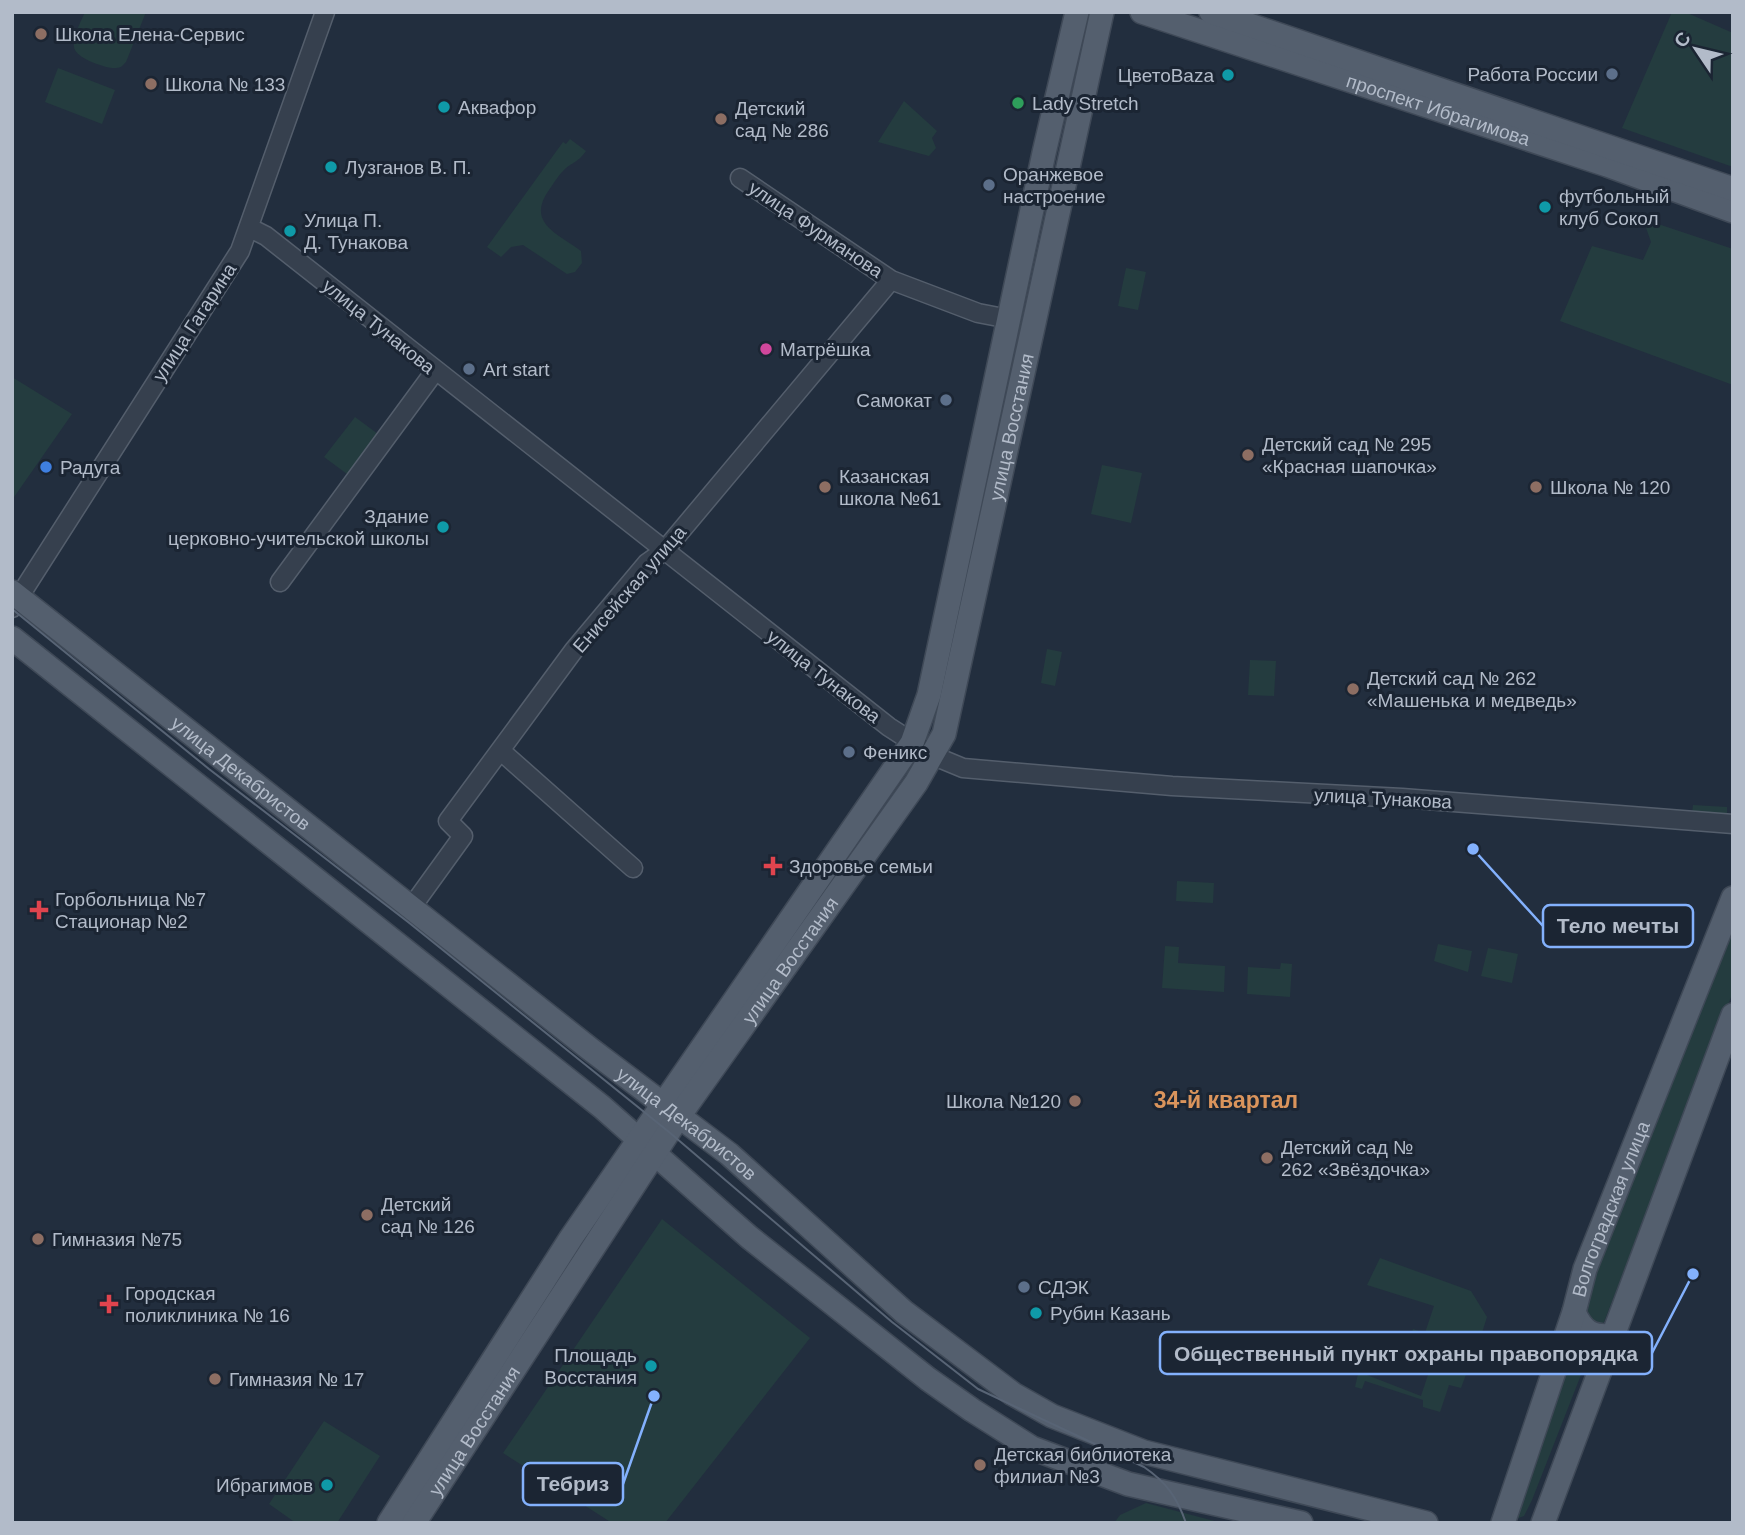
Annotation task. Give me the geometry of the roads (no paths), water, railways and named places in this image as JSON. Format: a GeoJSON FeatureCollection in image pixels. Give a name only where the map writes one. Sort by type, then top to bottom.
{"type":"FeatureCollection","features":[{"type":"Feature","properties":{"kind":"main road","name":"улица Восстания"},"geometry":{"type":"LineString","coordinates":[[414,1523],[645,1148],[912,743],[929,695],[1077,12]]}},
{"type":"Feature","properties":{"kind":"main road","name":"улица Восстания"},"geometry":{"type":"LineString","coordinates":[[671,1110],[934,756],[945,730],[1102,12]]}},
{"type":"Feature","properties":{"kind":"main road","name":"проспект Ибрагимова"},"geometry":{"type":"LineString","coordinates":[[1142,12],[1606,165],[1733,211]]}},
{"type":"Feature","properties":{"kind":"main road","name":"проспект Ибрагимова"},"geometry":{"type":"LineString","coordinates":[[1211,12],[1733,189]]}},
{"type":"Feature","properties":{"kind":"main road","name":"улица Декабристов"},"geometry":{"type":"LineString","coordinates":[[14,599],[671,1110],[775,1194],[904,1312],[984,1374],[1032,1406],[1143,1452],[1426,1523]]}},
{"type":"Feature","properties":{"kind":"main road","name":"улица Декабристов"},"geometry":{"type":"LineString","coordinates":[[12,638],[591,1098],[749,1237],[928,1379],[1032,1448],[1128,1484],[1301,1523]]}},
{"type":"Feature","properties":{"kind":"main road","name":"Волгоградская улица"},"geometry":{"type":"LineString","coordinates":[[1503,1523],[1596,1240],[1733,898]]}},
{"type":"Feature","properties":{"kind":"main road"},"geometry":{"type":"LineString","coordinates":[[1543,1523],[1733,1015]]}},
{"type":"Feature","properties":{"kind":"main road","name":"улица Восстания"},"geometry":{"type":"LineString","coordinates":[[389,1523],[571,1238],[645,1148]]}},
{"type":"Feature","properties":{"kind":"main road"},"geometry":{"type":"LineString","coordinates":[[1574,1312],[1581,1328],[1601,1337],[1614,1335]]}},
{"type":"Feature","properties":{"kind":"street","name":"улица Гагарина"},"geometry":{"type":"LineString","coordinates":[[14,599],[240,251],[325,12]]}},
{"type":"Feature","properties":{"kind":"street","name":"улица Фурманова"},"geometry":{"type":"LineString","coordinates":[[740,178],[891,280],[978,313],[1009,319]]}},
{"type":"Feature","properties":{"kind":"street","name":"улица Тунакова"},"geometry":{"type":"LineString","coordinates":[[250,228],[266,236],[889,727],[934,756],[966,769],[1733,824]]}},
{"type":"Feature","properties":{"kind":"street","name":"Енисейская улица"},"geometry":{"type":"LineString","coordinates":[[411,908],[463,836],[448,821],[614,600],[647,563],[664,551],[891,280]]}},
{"type":"Feature","properties":{"kind":"street"},"geometry":{"type":"LineString","coordinates":[[280,582],[435,371]]}},
{"type":"Feature","properties":{"kind":"street"},"geometry":{"type":"LineString","coordinates":[[501,751],[633,868]]}},
{"type":"Feature","properties":{"kind":"tram line"},"geometry":{"type":"LineString","coordinates":[[12,609],[209,769],[408,922],[669,1132],[892,1322],[978,1389],[1144,1467],[1170,1491],[1186,1523]]}},
{"type":"Feature","properties":{"kind":"place","name":"Школа Елена-Сервис"},"geometry":{"type":"Point","coordinates":[41,34]}},
{"type":"Feature","properties":{"kind":"place","name":"Работа России"},"geometry":{"type":"Point","coordinates":[1612,74]}},
{"type":"Feature","properties":{"kind":"place","name":"ЦветоBaza"},"geometry":{"type":"Point","coordinates":[1228,75]}},
{"type":"Feature","properties":{"kind":"place","name":"Школа № 133"},"geometry":{"type":"Point","coordinates":[151,84]}},
{"type":"Feature","properties":{"kind":"place","name":"Lady Stretch"},"geometry":{"type":"Point","coordinates":[1018,103]}},
{"type":"Feature","properties":{"kind":"place","name":"Аквафор"},"geometry":{"type":"Point","coordinates":[444,107]}},
{"type":"Feature","properties":{"kind":"place","name":"Детский сад № 286"},"geometry":{"type":"Point","coordinates":[721,119]}},
{"type":"Feature","properties":{"kind":"place","name":"Лузганов В. П."},"geometry":{"type":"Point","coordinates":[331,167]}},
{"type":"Feature","properties":{"kind":"place","name":"Оранжевое настроение"},"geometry":{"type":"Point","coordinates":[989,185]}},
{"type":"Feature","properties":{"kind":"place","name":"футбольный клуб Сокол"},"geometry":{"type":"Point","coordinates":[1545,207]}},
{"type":"Feature","properties":{"kind":"place","name":"Улица П. Д. Тунакова"},"geometry":{"type":"Point","coordinates":[290,231]}},
{"type":"Feature","properties":{"kind":"place","name":"Матрёшка"},"geometry":{"type":"Point","coordinates":[766,349]}},
{"type":"Feature","properties":{"kind":"place","name":"Art start"},"geometry":{"type":"Point","coordinates":[469,369]}},
{"type":"Feature","properties":{"kind":"place","name":"Самокат"},"geometry":{"type":"Point","coordinates":[946,400]}},
{"type":"Feature","properties":{"kind":"place","name":"Детский сад № 295 «Красная шапочка»"},"geometry":{"type":"Point","coordinates":[1248,455]}},
{"type":"Feature","properties":{"kind":"place","name":"Радуга"},"geometry":{"type":"Point","coordinates":[46,467]}},
{"type":"Feature","properties":{"kind":"place","name":"Казанская школа №61"},"geometry":{"type":"Point","coordinates":[825,487]}},
{"type":"Feature","properties":{"kind":"place","name":"Школа № 120"},"geometry":{"type":"Point","coordinates":[1536,487]}},
{"type":"Feature","properties":{"kind":"place","name":"Здание церковно-учительской школы"},"geometry":{"type":"Point","coordinates":[443,527]}},
{"type":"Feature","properties":{"kind":"place","name":"Детский сад № 262 «Машенька и медведь»"},"geometry":{"type":"Point","coordinates":[1353,689]}},
{"type":"Feature","properties":{"kind":"place","name":"Феникс"},"geometry":{"type":"Point","coordinates":[849,752]}},
{"type":"Feature","properties":{"kind":"place","name":"Тело мечты"},"geometry":{"type":"Point","coordinates":[1473,849]}},
{"type":"Feature","properties":{"kind":"place","name":"Здоровье семьи"},"geometry":{"type":"Point","coordinates":[773,866]}},
{"type":"Feature","properties":{"kind":"place","name":"Горбольница №7 Стационар №2"},"geometry":{"type":"Point","coordinates":[39,910]}},
{"type":"Feature","properties":{"kind":"place","name":"Школа №120"},"geometry":{"type":"Point","coordinates":[1075,1101]}},
{"type":"Feature","properties":{"kind":"place","name":"Детский сад № 262 «Звёздочка»"},"geometry":{"type":"Point","coordinates":[1267,1158]}},
{"type":"Feature","properties":{"kind":"place","name":"Детский сад № 126"},"geometry":{"type":"Point","coordinates":[367,1215]}},
{"type":"Feature","properties":{"kind":"place","name":"Гимназия №75"},"geometry":{"type":"Point","coordinates":[38,1239]}},
{"type":"Feature","properties":{"kind":"place","name":"Общественный пункт охраны правопорядка"},"geometry":{"type":"Point","coordinates":[1693,1274]}},
{"type":"Feature","properties":{"kind":"place","name":"СДЭК"},"geometry":{"type":"Point","coordinates":[1024,1287]}},
{"type":"Feature","properties":{"kind":"place","name":"Городская поликлиника № 16"},"geometry":{"type":"Point","coordinates":[109,1304]}},
{"type":"Feature","properties":{"kind":"place","name":"Рубин Казань"},"geometry":{"type":"Point","coordinates":[1036,1313]}},
{"type":"Feature","properties":{"kind":"place","name":"Площадь Восстания"},"geometry":{"type":"Point","coordinates":[651,1366]}},
{"type":"Feature","properties":{"kind":"place","name":"Гимназия № 17"},"geometry":{"type":"Point","coordinates":[215,1379]}},
{"type":"Feature","properties":{"kind":"place","name":"Тебриз"},"geometry":{"type":"Point","coordinates":[654,1396]}},
{"type":"Feature","properties":{"kind":"place","name":"Детская библиотека филиал №3"},"geometry":{"type":"Point","coordinates":[980,1465]}},
{"type":"Feature","properties":{"kind":"place","name":"Ибрагимов"},"geometry":{"type":"Point","coordinates":[327,1485]}},
{"type":"Feature","properties":{"kind":"district","name":"34-й квартал"},"geometry":{"type":"Point","coordinates":[1226,1100]}}]}
